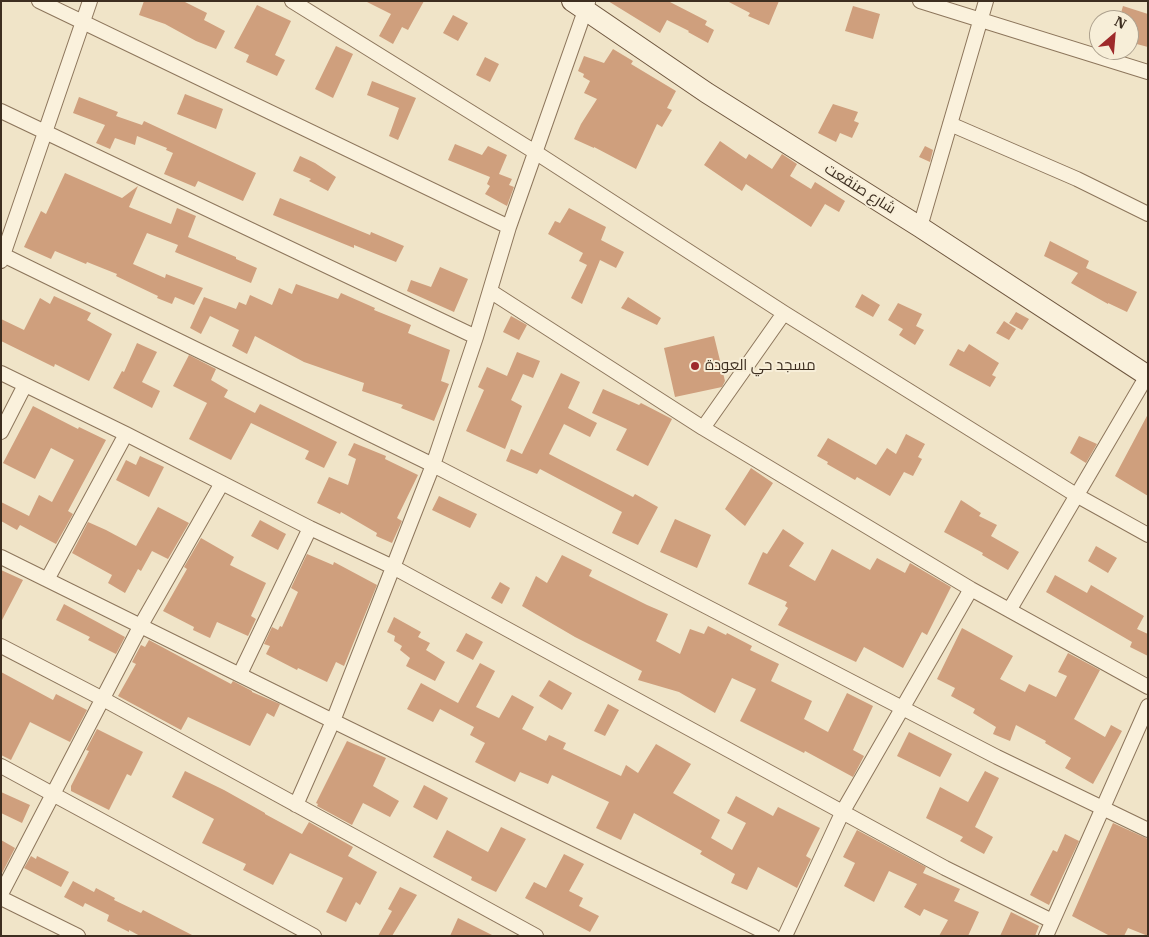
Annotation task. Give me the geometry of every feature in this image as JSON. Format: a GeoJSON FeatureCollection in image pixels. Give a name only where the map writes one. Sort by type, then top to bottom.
{"type":"FeatureCollection","features":[{"type":"Feature","properties":{"kind":"street"},"geometry":{"type":"LineString","coordinates":[[39,1],[509,227]]}},
{"type":"Feature","properties":{"kind":"street"},"geometry":{"type":"LineString","coordinates":[[90,1],[2,256],[433,465],[997,757],[1148,830]]}},
{"type":"Feature","properties":{"kind":"street"},"geometry":{"type":"LineString","coordinates":[[292,1],[535,152],[784,312],[1076,494],[1148,535]]}},
{"type":"Feature","properties":{"kind":"street"},"geometry":{"type":"LineString","coordinates":[[920,1],[1148,72]]}},
{"type":"Feature","properties":{"kind":"street"},"geometry":{"type":"LineString","coordinates":[[920,227],[986,1]]}},
{"type":"Feature","properties":{"kind":"street"},"geometry":{"type":"LineString","coordinates":[[296,805],[332,721],[433,465],[476,337],[509,227],[582,4]]}},
{"type":"Feature","properties":{"kind":"street","name":"شارع صنقعت"},"geometry":{"type":"LineString","coordinates":[[582,4],[708,93],[920,227],[1147,375]]}},
{"type":"Feature","properties":{"kind":"street"},"geometry":{"type":"LineString","coordinates":[[1,111],[476,337]]}},
{"type":"Feature","properties":{"kind":"street"},"geometry":{"type":"LineString","coordinates":[[950,124],[1076,179],[1148,214]]}},
{"type":"Feature","properties":{"kind":"street"},"geometry":{"type":"LineString","coordinates":[[490,291],[703,428],[971,589],[1148,687]]}},
{"type":"Feature","properties":{"kind":"street"},"geometry":{"type":"LineString","coordinates":[[703,428],[784,312]]}},
{"type":"Feature","properties":{"kind":"street"},"geometry":{"type":"LineString","coordinates":[[1,372],[310,528],[393,567],[945,868],[1052,921]]}},
{"type":"Feature","properties":{"kind":"street"},"geometry":{"type":"LineString","coordinates":[[1010,610],[1147,375]]}},
{"type":"Feature","properties":{"kind":"street"},"geometry":{"type":"LineString","coordinates":[[1,432],[25,385]]}},
{"type":"Feature","properties":{"kind":"street"},"geometry":{"type":"LineString","coordinates":[[48,578],[126,434]]}},
{"type":"Feature","properties":{"kind":"street"},"geometry":{"type":"LineString","coordinates":[[1,894],[141,625],[222,482]]}},
{"type":"Feature","properties":{"kind":"street"},"geometry":{"type":"LineString","coordinates":[[240,674],[310,528]]}},
{"type":"Feature","properties":{"kind":"street"},"geometry":{"type":"LineString","coordinates":[[1,556],[332,721],[773,936]]}},
{"type":"Feature","properties":{"kind":"street"},"geometry":{"type":"LineString","coordinates":[[785,936],[843,812],[971,589]]}},
{"type":"Feature","properties":{"kind":"street"},"geometry":{"type":"LineString","coordinates":[[1,646],[104,699],[536,936]]}},
{"type":"Feature","properties":{"kind":"street"},"geometry":{"type":"LineString","coordinates":[[1046,936],[1148,706]]}},
{"type":"Feature","properties":{"kind":"street"},"geometry":{"type":"LineString","coordinates":[[1,766],[314,936]]}},
{"type":"Feature","properties":{"kind":"street"},"geometry":{"type":"LineString","coordinates":[[1,898],[78,936]]}},
{"type":"Feature","properties":{"kind":"building"},"geometry":{"type":"Polygon","coordinates":[[[144,1],[183,1],[207,13],[204,20],[225,31],[216,49],[196,41],[165,24],[139,15],[144,1]]]}},
{"type":"Feature","properties":{"kind":"building"},"geometry":{"type":"Polygon","coordinates":[[[365,1],[424,1],[408,30],[402,27],[393,44],[379,36],[391,14],[365,1]]]}},
{"type":"Feature","properties":{"kind":"building"},"geometry":{"type":"Polygon","coordinates":[[[608,1],[668,1],[707,21],[705,25],[714,30],[708,43],[667,20],[660,33],[608,1]]]}},
{"type":"Feature","properties":{"kind":"building"},"geometry":{"type":"Polygon","coordinates":[[[727,1],[779,1],[769,25],[748,16],[750,13],[727,1]]]}},
{"type":"Feature","properties":{"kind":"building"},"geometry":{"type":"Polygon","coordinates":[[[257,5],[291,21],[275,55],[285,60],[277,76],[246,62],[249,55],[234,48],[257,5]]]}},
{"type":"Feature","properties":{"kind":"building"},"geometry":{"type":"Polygon","coordinates":[[[853,6],[880,14],[873,39],[845,31],[853,6]]]}},
{"type":"Feature","properties":{"kind":"building"},"geometry":{"type":"Polygon","coordinates":[[[1123,6],[1136,10],[1122,10],[1123,6]]]}},
{"type":"Feature","properties":{"kind":"building"},"geometry":{"type":"Polygon","coordinates":[[[1139,11],[1148,14],[1148,47],[1139,45],[1139,11]]]}},
{"type":"Feature","properties":{"kind":"building"},"geometry":{"type":"Polygon","coordinates":[[[453,15],[468,23],[458,41],[443,33],[453,15]]]}},
{"type":"Feature","properties":{"kind":"building"},"geometry":{"type":"Polygon","coordinates":[[[336,46],[353,54],[333,98],[315,89],[336,46]]]}},
{"type":"Feature","properties":{"kind":"building"},"geometry":{"type":"Polygon","coordinates":[[[613,49],[633,61],[631,64],[676,91],[667,108],[672,110],[662,127],[657,124],[636,169],[594,147],[574,139],[597,99],[584,93],[590,81],[583,77],[584,74],[578,71],[584,56],[604,63],[613,49]]]}},
{"type":"Feature","properties":{"kind":"building"},"geometry":{"type":"Polygon","coordinates":[[[485,57],[499,64],[490,82],[476,75],[485,57]]]}},
{"type":"Feature","properties":{"kind":"building"},"geometry":{"type":"Polygon","coordinates":[[[372,81],[416,98],[398,140],[389,136],[399,108],[367,95],[372,81]]]}},
{"type":"Feature","properties":{"kind":"building"},"geometry":{"type":"Polygon","coordinates":[[[185,94],[223,109],[216,129],[177,114],[185,94]]]}},
{"type":"Feature","properties":{"kind":"building"},"geometry":{"type":"Polygon","coordinates":[[[79,97],[118,112],[116,116],[142,125],[144,121],[256,173],[243,201],[198,181],[195,187],[164,174],[173,153],[166,150],[167,148],[137,136],[135,145],[115,138],[110,149],[96,143],[105,125],[73,113],[79,97]]]}},
{"type":"Feature","properties":{"kind":"building"},"geometry":{"type":"Polygon","coordinates":[[[833,104],[858,112],[854,121],[859,123],[852,138],[840,133],[836,142],[818,133],[833,104]]]}},
{"type":"Feature","properties":{"kind":"building"},"geometry":{"type":"Polygon","coordinates":[[[720,141],[746,159],[749,154],[772,169],[782,154],[797,164],[790,176],[811,189],[815,182],[845,201],[839,212],[825,204],[811,227],[746,184],[742,191],[704,165],[720,141]]]}},
{"type":"Feature","properties":{"kind":"building"},"geometry":{"type":"Polygon","coordinates":[[[455,144],[482,155],[488,146],[507,155],[499,174],[512,179],[509,185],[514,187],[507,206],[485,194],[490,186],[487,184],[490,177],[448,160],[455,144]]]}},
{"type":"Feature","properties":{"kind":"building"},"geometry":{"type":"Polygon","coordinates":[[[925,146],[933,150],[930,162],[919,157],[925,146]]]}},
{"type":"Feature","properties":{"kind":"building"},"geometry":{"type":"Polygon","coordinates":[[[300,156],[315,163],[336,177],[328,191],[309,181],[311,179],[293,171],[300,156]]]}},
{"type":"Feature","properties":{"kind":"building"},"geometry":{"type":"Polygon","coordinates":[[[65,173],[122,198],[138,186],[129,207],[171,224],[177,208],[196,216],[188,237],[257,268],[251,283],[175,252],[178,245],[147,233],[133,264],[165,278],[166,274],[203,288],[194,305],[175,297],[172,304],[116,276],[117,274],[87,262],[86,264],[55,251],[51,259],[24,247],[41,211],[46,214],[65,173]]]}},
{"type":"Feature","properties":{"kind":"building"},"geometry":{"type":"Polygon","coordinates":[[[280,198],[370,235],[371,232],[404,246],[396,262],[354,245],[354,248],[273,215],[280,198]]]}},
{"type":"Feature","properties":{"kind":"building"},"geometry":{"type":"Polygon","coordinates":[[[569,208],[606,227],[601,240],[624,252],[616,268],[600,260],[582,304],[571,298],[587,265],[579,261],[583,253],[548,234],[555,221],[560,223],[569,208]]]}},
{"type":"Feature","properties":{"kind":"building"},"geometry":{"type":"Polygon","coordinates":[[[1050,241],[1089,261],[1086,268],[1137,292],[1127,312],[1108,304],[1071,283],[1078,273],[1044,256],[1050,241]]]}},
{"type":"Feature","properties":{"kind":"building"},"geometry":{"type":"Polygon","coordinates":[[[440,267],[468,279],[454,312],[407,291],[411,280],[431,287],[440,267]]]}},
{"type":"Feature","properties":{"kind":"building"},"geometry":{"type":"Polygon","coordinates":[[[296,284],[338,299],[341,293],[375,308],[374,310],[411,325],[408,333],[450,350],[441,381],[449,384],[434,421],[401,408],[403,405],[362,391],[364,383],[304,362],[255,336],[247,354],[232,346],[239,330],[210,316],[201,334],[190,328],[204,297],[236,309],[239,302],[246,305],[250,295],[272,305],[279,288],[292,294],[296,284]]]}},
{"type":"Feature","properties":{"kind":"building"},"geometry":{"type":"Polygon","coordinates":[[[862,294],[880,305],[873,317],[855,307],[862,294]]]}},
{"type":"Feature","properties":{"kind":"building"},"geometry":{"type":"Polygon","coordinates":[[[54,296],[91,313],[87,320],[112,334],[89,381],[55,364],[54,367],[1,341],[1,319],[24,330],[40,298],[50,304],[54,296]]]}},
{"type":"Feature","properties":{"kind":"building"},"geometry":{"type":"Polygon","coordinates":[[[628,297],[661,318],[657,325],[621,308],[628,297]]]}},
{"type":"Feature","properties":{"kind":"building"},"geometry":{"type":"Polygon","coordinates":[[[898,303],[922,314],[916,326],[924,330],[915,345],[899,335],[903,329],[888,320],[898,303]]]}},
{"type":"Feature","properties":{"kind":"building"},"geometry":{"type":"Polygon","coordinates":[[[1016,312],[1029,319],[1022,330],[1009,323],[1016,312]]]}},
{"type":"Feature","properties":{"kind":"building"},"geometry":{"type":"Polygon","coordinates":[[[511,316],[527,325],[519,340],[503,332],[511,316]]]}},
{"type":"Feature","properties":{"kind":"building"},"geometry":{"type":"Polygon","coordinates":[[[1004,321],[1016,329],[1009,340],[996,333],[1004,321]]]}},
{"type":"Feature","properties":{"kind":"building","name":"مسجد حي العودة"},"geometry":{"type":"Polygon","coordinates":[[[714,336],[725,381],[722,387],[675,397],[664,348],[714,336]]]}},
{"type":"Feature","properties":{"kind":"building"},"geometry":{"type":"Polygon","coordinates":[[[137,343],[157,352],[142,382],[160,391],[152,408],[113,388],[122,371],[124,372],[137,343]]]}},
{"type":"Feature","properties":{"kind":"building"},"geometry":{"type":"Polygon","coordinates":[[[969,344],[999,363],[992,375],[996,377],[990,387],[949,365],[958,349],[964,352],[969,344]]]}},
{"type":"Feature","properties":{"kind":"building"},"geometry":{"type":"Polygon","coordinates":[[[517,352],[540,361],[533,378],[523,374],[511,400],[522,406],[505,449],[466,431],[484,390],[478,387],[487,367],[507,376],[517,352]]]}},
{"type":"Feature","properties":{"kind":"building"},"geometry":{"type":"Polygon","coordinates":[[[189,355],[216,369],[211,380],[228,390],[224,397],[255,413],[260,404],[337,442],[324,468],[305,459],[309,451],[251,423],[231,460],[189,439],[207,403],[173,386],[189,355]]]}},
{"type":"Feature","properties":{"kind":"building"},"geometry":{"type":"Polygon","coordinates":[[[561,373],[580,382],[568,408],[597,423],[590,437],[564,424],[549,454],[633,497],[635,494],[658,507],[638,545],[612,533],[622,512],[540,469],[537,474],[506,461],[511,449],[522,454],[561,373]]]}},
{"type":"Feature","properties":{"kind":"building"},"geometry":{"type":"Polygon","coordinates":[[[603,389],[639,405],[641,403],[672,419],[648,466],[616,450],[627,429],[592,413],[603,389]]]}},
{"type":"Feature","properties":{"kind":"building"},"geometry":{"type":"Polygon","coordinates":[[[33,406],[78,429],[79,427],[106,440],[68,511],[73,514],[56,544],[20,525],[17,530],[1,521],[1,502],[29,516],[39,495],[52,502],[74,460],[51,448],[35,479],[3,463],[33,406]]]}},
{"type":"Feature","properties":{"kind":"building"},"geometry":{"type":"Polygon","coordinates":[[[1148,414],[1148,496],[1115,476],[1148,414]]]}},
{"type":"Feature","properties":{"kind":"building"},"geometry":{"type":"Polygon","coordinates":[[[906,434],[925,444],[918,457],[922,459],[913,476],[904,472],[890,496],[857,477],[855,480],[817,456],[828,438],[876,465],[887,448],[896,454],[906,434]]]}},
{"type":"Feature","properties":{"kind":"building"},"geometry":{"type":"Polygon","coordinates":[[[1079,436],[1097,444],[1086,463],[1070,453],[1079,436]]]}},
{"type":"Feature","properties":{"kind":"building"},"geometry":{"type":"Polygon","coordinates":[[[354,443],[386,456],[385,459],[418,475],[397,518],[402,521],[392,543],[376,536],[377,533],[341,512],[340,514],[317,503],[329,477],[348,485],[356,459],[348,455],[354,443]]]}},
{"type":"Feature","properties":{"kind":"building"},"geometry":{"type":"Polygon","coordinates":[[[140,456],[164,467],[149,497],[116,480],[126,460],[136,465],[140,456]]]}},
{"type":"Feature","properties":{"kind":"building"},"geometry":{"type":"Polygon","coordinates":[[[751,468],[773,483],[745,526],[725,509],[751,468]]]}},
{"type":"Feature","properties":{"kind":"building"},"geometry":{"type":"Polygon","coordinates":[[[439,496],[477,514],[470,528],[432,510],[439,496]]]}},
{"type":"Feature","properties":{"kind":"building"},"geometry":{"type":"Polygon","coordinates":[[[961,500],[981,513],[979,516],[997,525],[991,536],[1019,552],[1008,570],[982,555],[983,553],[944,532],[961,500]]]}},
{"type":"Feature","properties":{"kind":"building"},"geometry":{"type":"Polygon","coordinates":[[[158,507],[189,523],[168,559],[152,551],[141,571],[138,569],[125,593],[108,583],[112,575],[72,553],[88,522],[136,546],[158,507]]]}},
{"type":"Feature","properties":{"kind":"building"},"geometry":{"type":"Polygon","coordinates":[[[675,519],[711,535],[697,568],[660,552],[675,519]]]}},
{"type":"Feature","properties":{"kind":"building"},"geometry":{"type":"Polygon","coordinates":[[[260,520],[286,534],[278,550],[251,536],[260,520]]]}},
{"type":"Feature","properties":{"kind":"building"},"geometry":{"type":"Polygon","coordinates":[[[783,529],[804,543],[789,566],[815,581],[832,549],[870,570],[877,558],[905,573],[910,563],[951,587],[927,635],[922,632],[903,668],[864,647],[856,662],[778,625],[788,608],[785,606],[787,602],[748,584],[763,552],[767,554],[783,529]]]}},
{"type":"Feature","properties":{"kind":"building"},"geometry":{"type":"Polygon","coordinates":[[[201,538],[234,557],[230,565],[266,583],[251,616],[256,619],[248,636],[217,622],[210,638],[193,630],[194,627],[163,611],[187,569],[184,567],[201,538]]]}},
{"type":"Feature","properties":{"kind":"building"},"geometry":{"type":"Polygon","coordinates":[[[1096,546],[1117,558],[1108,573],[1088,561],[1096,546]]]}},
{"type":"Feature","properties":{"kind":"building"},"geometry":{"type":"Polygon","coordinates":[[[307,554],[333,565],[334,562],[377,585],[344,666],[336,662],[327,682],[298,668],[297,670],[266,654],[270,646],[264,644],[272,627],[278,630],[280,626],[282,627],[298,592],[291,588],[307,554]]]}},
{"type":"Feature","properties":{"kind":"building"},"geometry":{"type":"Polygon","coordinates":[[[562,555],[592,570],[589,576],[668,614],[656,641],[680,654],[690,629],[704,634],[708,626],[752,646],[750,650],[779,664],[771,681],[812,701],[804,719],[828,732],[847,693],[873,706],[853,750],[864,756],[853,777],[805,751],[804,753],[740,721],[756,689],[732,678],[715,713],[679,692],[638,680],[642,671],[575,637],[522,606],[536,576],[547,583],[562,555]]]}},
{"type":"Feature","properties":{"kind":"building"},"geometry":{"type":"Polygon","coordinates":[[[1,570],[23,580],[1,622],[1,570]]]}},
{"type":"Feature","properties":{"kind":"building"},"geometry":{"type":"Polygon","coordinates":[[[1055,575],[1087,593],[1091,585],[1144,616],[1137,629],[1148,634],[1148,656],[1130,647],[1132,642],[1046,592],[1055,575]]]}},
{"type":"Feature","properties":{"kind":"building"},"geometry":{"type":"Polygon","coordinates":[[[500,582],[510,588],[502,604],[491,598],[500,582]]]}},
{"type":"Feature","properties":{"kind":"building"},"geometry":{"type":"Polygon","coordinates":[[[64,604],[125,637],[116,654],[88,640],[90,637],[56,620],[64,604]]]}},
{"type":"Feature","properties":{"kind":"building"},"geometry":{"type":"Polygon","coordinates":[[[394,617],[421,632],[418,637],[430,643],[426,650],[445,662],[435,681],[406,666],[410,658],[400,650],[402,646],[394,641],[395,636],[387,632],[394,617]]]}},
{"type":"Feature","properties":{"kind":"building"},"geometry":{"type":"Polygon","coordinates":[[[962,628],[1013,656],[1000,679],[1025,692],[1029,684],[1056,697],[1067,676],[1058,672],[1068,653],[1100,670],[1074,719],[1105,737],[1111,725],[1122,731],[1093,784],[1065,768],[1071,758],[1045,743],[1046,741],[1016,725],[1010,741],[993,734],[996,727],[973,713],[975,709],[951,696],[955,688],[937,679],[962,628]]]}},
{"type":"Feature","properties":{"kind":"building"},"geometry":{"type":"Polygon","coordinates":[[[466,633],[483,642],[473,660],[456,651],[466,633]]]}},
{"type":"Feature","properties":{"kind":"building"},"geometry":{"type":"Polygon","coordinates":[[[149,640],[231,684],[233,681],[252,692],[280,704],[274,717],[267,713],[250,746],[188,717],[181,730],[118,696],[136,664],[132,662],[141,645],[145,647],[149,640]]]}},
{"type":"Feature","properties":{"kind":"building"},"geometry":{"type":"Polygon","coordinates":[[[480,663],[495,671],[476,707],[499,718],[512,695],[534,707],[522,729],[546,741],[549,735],[566,743],[563,749],[621,776],[626,765],[638,773],[656,744],[691,764],[673,793],[720,820],[711,838],[732,850],[746,823],[727,813],[736,796],[773,816],[778,807],[820,828],[806,856],[811,859],[797,888],[758,867],[747,890],[731,883],[735,874],[700,854],[702,851],[634,813],[621,840],[596,828],[609,802],[552,775],[548,784],[520,772],[515,782],[475,762],[485,743],[470,735],[474,727],[440,709],[433,722],[407,709],[421,683],[458,703],[480,663]]]}},
{"type":"Feature","properties":{"kind":"building"},"geometry":{"type":"Polygon","coordinates":[[[1,672],[53,700],[56,694],[87,710],[70,742],[30,722],[11,760],[1,755],[1,672]]]}},
{"type":"Feature","properties":{"kind":"building"},"geometry":{"type":"Polygon","coordinates":[[[549,680],[572,693],[562,710],[539,696],[549,680]]]}},
{"type":"Feature","properties":{"kind":"building"},"geometry":{"type":"Polygon","coordinates":[[[608,704],[619,710],[605,736],[594,731],[608,704]]]}},
{"type":"Feature","properties":{"kind":"building"},"geometry":{"type":"Polygon","coordinates":[[[97,729],[143,752],[131,776],[127,774],[109,810],[71,791],[71,786],[89,751],[86,750],[97,729]]]}},
{"type":"Feature","properties":{"kind":"building"},"geometry":{"type":"Polygon","coordinates":[[[909,732],[952,754],[940,777],[897,756],[909,732]]]}},
{"type":"Feature","properties":{"kind":"building"},"geometry":{"type":"Polygon","coordinates":[[[347,741],[386,758],[373,786],[399,801],[390,817],[363,803],[352,825],[317,806],[318,804],[316,803],[347,741]]]}},
{"type":"Feature","properties":{"kind":"building"},"geometry":{"type":"Polygon","coordinates":[[[185,771],[224,790],[302,834],[309,822],[353,847],[348,856],[377,872],[360,905],[356,902],[346,922],[326,912],[343,878],[290,853],[273,885],[243,870],[246,864],[202,843],[214,819],[172,797],[185,771]]]}},
{"type":"Feature","properties":{"kind":"building"},"geometry":{"type":"Polygon","coordinates":[[[985,771],[999,778],[975,827],[993,837],[984,854],[960,841],[963,837],[926,818],[940,787],[968,802],[985,771]]]}},
{"type":"Feature","properties":{"kind":"building"},"geometry":{"type":"Polygon","coordinates":[[[424,785],[448,798],[437,820],[413,807],[424,785]]]}},
{"type":"Feature","properties":{"kind":"building"},"geometry":{"type":"Polygon","coordinates":[[[1,792],[30,805],[22,823],[1,813],[1,792]]]}},
{"type":"Feature","properties":{"kind":"building"},"geometry":{"type":"Polygon","coordinates":[[[1113,823],[1148,839],[1148,936],[1128,928],[1124,936],[1110,936],[1072,916],[1113,823]]]}},
{"type":"Feature","properties":{"kind":"building"},"geometry":{"type":"Polygon","coordinates":[[[501,827],[526,839],[496,892],[471,880],[472,877],[433,857],[447,830],[488,852],[501,827]]]}},
{"type":"Feature","properties":{"kind":"building"},"geometry":{"type":"Polygon","coordinates":[[[857,830],[926,867],[923,873],[960,889],[954,901],[979,912],[968,936],[939,936],[948,920],[924,909],[920,916],[904,907],[917,884],[889,871],[874,902],[844,886],[855,863],[843,857],[857,830]]]}},
{"type":"Feature","properties":{"kind":"building"},"geometry":{"type":"Polygon","coordinates":[[[1065,834],[1079,841],[1049,905],[1030,895],[1053,850],[1057,852],[1065,834]]]}},
{"type":"Feature","properties":{"kind":"building"},"geometry":{"type":"Polygon","coordinates":[[[1,840],[15,848],[1,875],[1,840]]]}},
{"type":"Feature","properties":{"kind":"building"},"geometry":{"type":"Polygon","coordinates":[[[564,854],[584,864],[569,891],[583,898],[579,906],[599,916],[590,932],[525,898],[534,882],[546,888],[564,854]]]}},
{"type":"Feature","properties":{"kind":"building"},"geometry":{"type":"Polygon","coordinates":[[[31,856],[36,859],[37,856],[69,872],[61,887],[24,868],[31,856]]]}},
{"type":"Feature","properties":{"kind":"building"},"geometry":{"type":"Polygon","coordinates":[[[73,881],[94,892],[96,888],[115,898],[114,900],[141,913],[143,910],[194,936],[140,936],[129,930],[129,932],[107,921],[109,915],[85,903],[83,907],[64,897],[73,881]]]}},
{"type":"Feature","properties":{"kind":"building"},"geometry":{"type":"Polygon","coordinates":[[[400,887],[417,895],[392,936],[378,936],[392,911],[388,909],[400,887]]]}},
{"type":"Feature","properties":{"kind":"building"},"geometry":{"type":"Polygon","coordinates":[[[1011,912],[1039,926],[1035,936],[1000,936],[1011,912]]]}},
{"type":"Feature","properties":{"kind":"building"},"geometry":{"type":"Polygon","coordinates":[[[458,918],[494,936],[450,936],[458,918]]]}},
{"type":"Feature","properties":{"kind":"place","name":"مسجد حي العودة"},"geometry":{"type":"Point","coordinates":[695,366]}}]}
